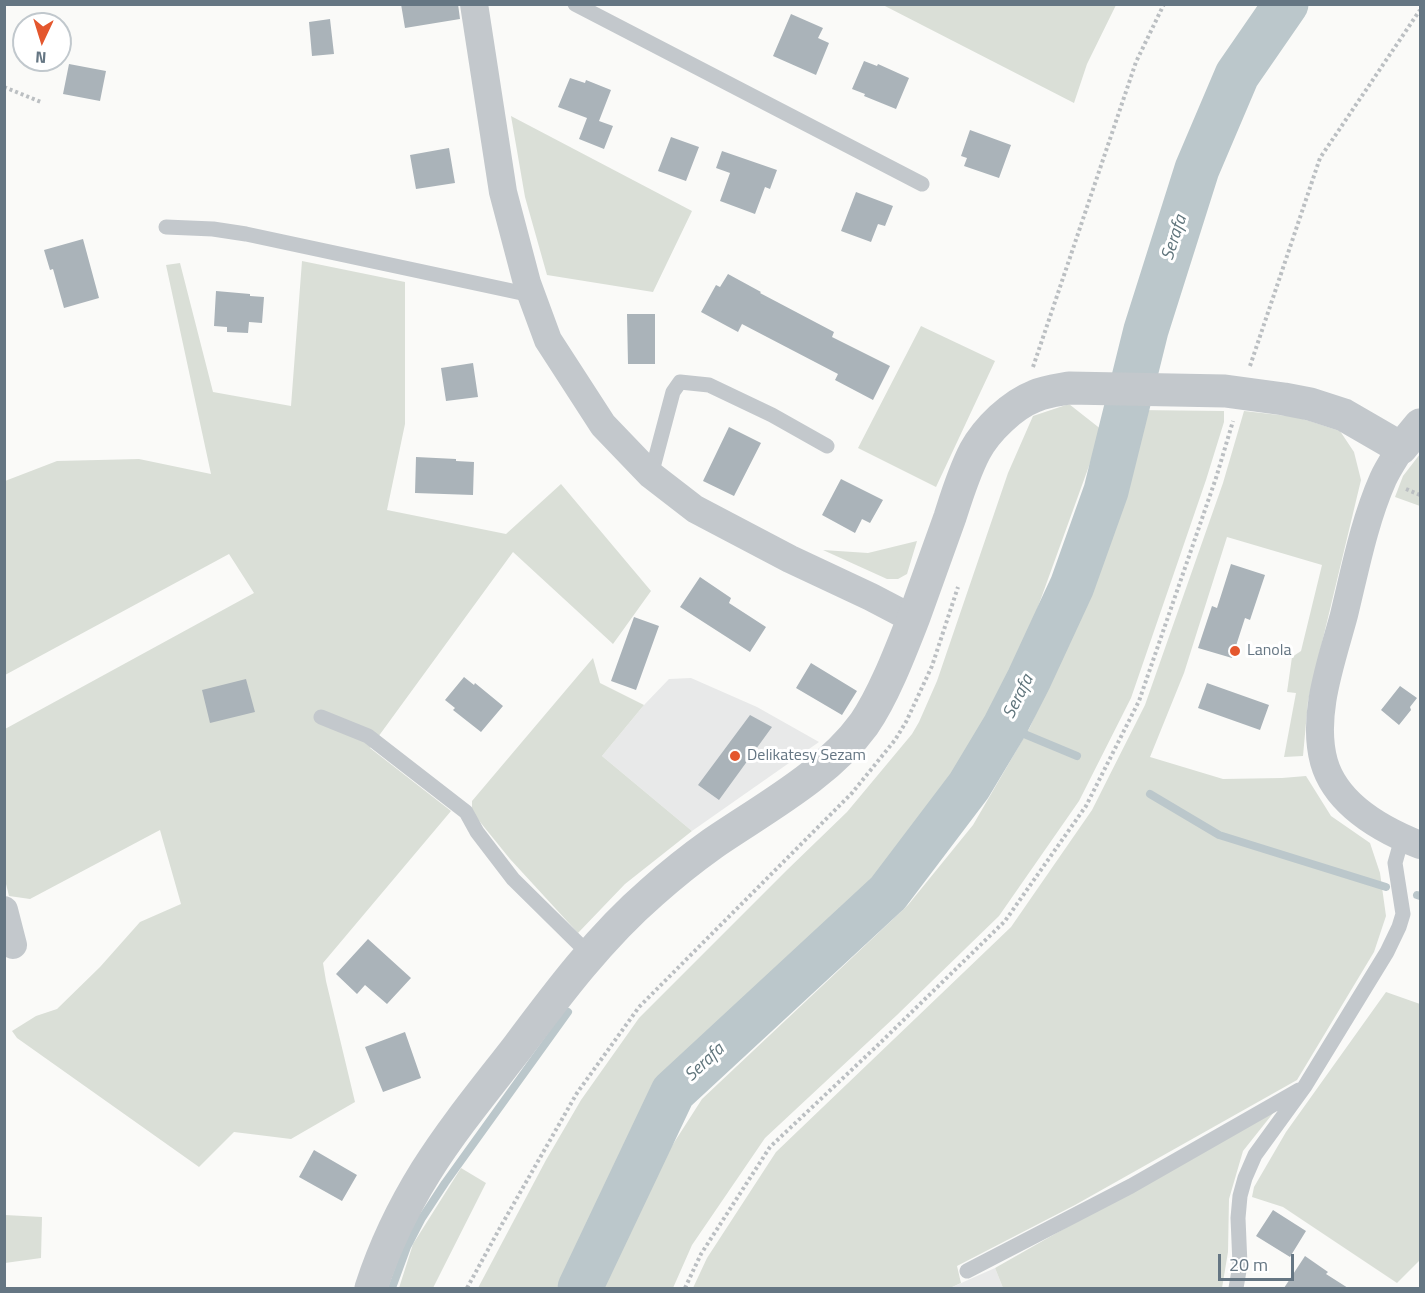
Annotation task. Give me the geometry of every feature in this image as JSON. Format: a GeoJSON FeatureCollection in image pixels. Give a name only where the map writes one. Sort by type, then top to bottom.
{"type":"FeatureCollection","features":[{"type":"Feature","properties":{"kind":"street"},"geometry":{"type":"LineString","coordinates":[[474,4],[503,192],[531,295],[548,340],[603,425],[651,475],[695,509],[790,560],[913,619]]}},
{"type":"Feature","properties":{"kind":"street"},"geometry":{"type":"LineString","coordinates":[[371,1288],[399,1221],[425,1172],[445,1142],[590,955],[652,892],[711,845],[802,784],[847,744],[864,724],[876,705],[913,619],[973,456],[994,425],[1034,396],[1052,390],[1070,388],[1284,399],[1330,410],[1358,422],[1411,436],[1383,480],[1371,509],[1324,687],[1320,732],[1324,762],[1337,788],[1347,801],[1372,819],[1411,841]]}},
{"type":"Feature","properties":{"kind":"street"},"geometry":{"type":"LineString","coordinates":[[4,910],[13,945]]}},
{"type":"Feature","properties":{"kind":"lane"},"geometry":{"type":"LineString","coordinates":[[575,4],[922,184]]}},
{"type":"Feature","properties":{"kind":"lane"},"geometry":{"type":"LineString","coordinates":[[166,227],[213,229],[246,234],[531,295]]}},
{"type":"Feature","properties":{"kind":"lane"},"geometry":{"type":"LineString","coordinates":[[651,475],[673,392],[680,382],[709,385],[772,415],[827,446]]}},
{"type":"Feature","properties":{"kind":"lane"},"geometry":{"type":"LineString","coordinates":[[321,717],[368,735],[466,812],[477,832],[513,879],[590,955]]}},
{"type":"Feature","properties":{"kind":"lane"},"geometry":{"type":"LineString","coordinates":[[1236,1288],[1240,1265],[1240,1196],[1245,1178],[1255,1155],[1305,1086],[1387,952],[1399,927],[1402,914],[1395,863],[1411,841]]}},
{"type":"Feature","properties":{"kind":"lane"},"geometry":{"type":"LineString","coordinates":[[967,1271],[1131,1186],[1305,1086]]}},
{"type":"Feature","properties":{"kind":"path"},"geometry":{"type":"LineString","coordinates":[[685,1288],[701,1254],[770,1147],[1005,921],[1086,806],[1139,701],[1216,478],[1235,395],[1320,158],[1420,10]]}},
{"type":"Feature","properties":{"kind":"path"},"geometry":{"type":"LineString","coordinates":[[4,87],[41,102]]}},
{"type":"Feature","properties":{"kind":"shaded area"},"geometry":{"type":"Polygon","coordinates":[[[883,5],[1116,5],[1087,64],[1074,103],[883,5]]]}},
{"type":"Feature","properties":{"kind":"shaded area"},"geometry":{"type":"Polygon","coordinates":[[[511,116],[692,211],[653,292],[547,275],[525,197],[511,116]]]}},
{"type":"Feature","properties":{"kind":"shaded area"},"geometry":{"type":"Polygon","coordinates":[[[302,261],[405,282],[405,424],[387,510],[506,534],[561,484],[651,591],[613,644],[513,552],[370,748],[451,811],[323,963],[355,1102],[291,1139],[234,1132],[199,1167],[17,1038],[12,1031],[36,1016],[57,1009],[100,967],[140,922],[181,904],[160,830],[30,899],[9,896],[4,876],[5,729],[254,593],[229,554],[5,675],[5,481],[57,461],[139,459],[211,474],[166,265],[180,263],[213,392],[291,406],[302,261]]]}},
{"type":"Feature","properties":{"kind":"shaded area"},"geometry":{"type":"Polygon","coordinates":[[[921,326],[995,361],[936,487],[858,448],[921,326]]]}},
{"type":"Feature","properties":{"kind":"shaded area"},"geometry":{"type":"Polygon","coordinates":[[[1069,404],[1102,430],[1014,673],[941,794],[866,899],[649,1094],[557,1288],[478,1288],[546,1160],[581,1100],[639,1018],[847,812],[912,734],[937,681],[1008,473],[1033,416],[1069,404]]]}},
{"type":"Feature","properties":{"kind":"shaded area"},"geometry":{"type":"Polygon","coordinates":[[[1137,410],[1224,411],[1224,422],[1131,698],[1079,801],[999,916],[765,1138],[692,1245],[673,1288],[598,1288],[659,1166],[702,1099],[908,905],[973,825],[1030,727],[1105,554],[1137,410]]]}},
{"type":"Feature","properties":{"kind":"shaded area"},"geometry":{"type":"Polygon","coordinates":[[[1244,411],[1297,417],[1340,431],[1354,452],[1361,480],[1308,701],[1303,756],[1284,757],[1296,693],[1287,692],[1292,657],[1301,651],[1322,565],[1227,537],[1184,673],[1150,757],[1223,779],[1306,776],[1331,816],[1370,843],[1380,873],[1386,916],[1374,952],[1297,1080],[1075,1205],[957,1266],[961,1283],[950,1288],[693,1288],[707,1258],[776,1152],[1011,927],[1092,810],[1145,705],[1223,483],[1244,411]]]}},
{"type":"Feature","properties":{"kind":"shaded area"},"geometry":{"type":"Polygon","coordinates":[[[1420,454],[1420,506],[1395,497],[1403,476],[1420,454]]]}},
{"type":"Feature","properties":{"kind":"shaded area"},"geometry":{"type":"Polygon","coordinates":[[[917,541],[907,574],[898,579],[887,579],[823,550],[868,553],[917,541]]]}},
{"type":"Feature","properties":{"kind":"shaded area"},"geometry":{"type":"Polygon","coordinates":[[[593,658],[600,683],[644,705],[602,756],[692,831],[625,884],[578,933],[510,859],[472,812],[472,801],[593,658]]]}},
{"type":"Feature","properties":{"kind":"shaded area"},"geometry":{"type":"Polygon","coordinates":[[[691,678],[757,707],[819,742],[692,831],[602,756],[669,679],[691,678]]]}},
{"type":"Feature","properties":{"kind":"shaded area"},"geometry":{"type":"Polygon","coordinates":[[[1386,992],[1420,1004],[1420,1260],[1397,1283],[1283,1207],[1252,1197],[1254,1187],[1286,1132],[1386,992]]]}},
{"type":"Feature","properties":{"kind":"shaded area"},"geometry":{"type":"Polygon","coordinates":[[[1278,1107],[1243,1151],[1229,1199],[1228,1252],[1222,1288],[1003,1288],[995,1268],[1278,1107]]]}},
{"type":"Feature","properties":{"kind":"shaded area"},"geometry":{"type":"Polygon","coordinates":[[[461,1168],[486,1183],[433,1288],[399,1288],[413,1244],[461,1168]]]}},
{"type":"Feature","properties":{"kind":"shaded area"},"geometry":{"type":"Polygon","coordinates":[[[5,1215],[42,1217],[41,1258],[5,1263],[5,1215]]]}},
{"type":"Feature","properties":{"kind":"shaded area"},"geometry":{"type":"Polygon","coordinates":[[[995,1268],[1003,1288],[950,1288],[995,1268]]]}},
{"type":"Feature","properties":{"kind":"building"},"geometry":{"type":"Polygon","coordinates":[[[401,4],[458,4],[460,19],[405,28],[401,4]]]}},
{"type":"Feature","properties":{"kind":"building"},"geometry":{"type":"Polygon","coordinates":[[[791,14],[823,28],[818,38],[829,43],[816,75],[773,56],[791,14]]]}},
{"type":"Feature","properties":{"kind":"building"},"geometry":{"type":"Polygon","coordinates":[[[330,19],[334,54],[312,56],[309,22],[330,19]]]}},
{"type":"Feature","properties":{"kind":"building"},"geometry":{"type":"Polygon","coordinates":[[[864,61],[877,66],[878,64],[909,78],[896,109],[852,89],[864,61]]]}},
{"type":"Feature","properties":{"kind":"building"},"geometry":{"type":"Polygon","coordinates":[[[72,65],[106,71],[100,101],[63,94],[67,72],[72,72],[72,65]]]}},
{"type":"Feature","properties":{"kind":"building"},"geometry":{"type":"Polygon","coordinates":[[[570,78],[585,83],[586,80],[611,90],[599,121],[613,126],[604,149],[579,139],[587,118],[558,107],[570,78]]]}},
{"type":"Feature","properties":{"kind":"building"},"geometry":{"type":"Polygon","coordinates":[[[970,130],[1011,145],[999,178],[964,166],[967,158],[961,156],[970,130]]]}},
{"type":"Feature","properties":{"kind":"building"},"geometry":{"type":"Polygon","coordinates":[[[671,137],[699,147],[686,181],[658,171],[671,137]]]}},
{"type":"Feature","properties":{"kind":"building"},"geometry":{"type":"Polygon","coordinates":[[[449,148],[455,183],[416,189],[410,155],[449,148]]]}},
{"type":"Feature","properties":{"kind":"building"},"geometry":{"type":"Polygon","coordinates":[[[722,151],[777,170],[770,189],[765,187],[755,214],[720,201],[730,173],[716,168],[722,151]]]}},
{"type":"Feature","properties":{"kind":"building"},"geometry":{"type":"Polygon","coordinates":[[[856,192],[893,206],[885,226],[878,224],[871,242],[841,231],[856,192]]]}},
{"type":"Feature","properties":{"kind":"building"},"geometry":{"type":"Polygon","coordinates":[[[83,239],[99,298],[64,308],[53,269],[50,270],[44,250],[83,239]]]}},
{"type":"Feature","properties":{"kind":"building"},"geometry":{"type":"Polygon","coordinates":[[[728,274],[834,332],[832,337],[890,366],[873,400],[835,380],[838,374],[742,324],[738,332],[701,312],[716,285],[720,287],[728,274]]]}},
{"type":"Feature","properties":{"kind":"building"},"geometry":{"type":"Polygon","coordinates":[[[216,291],[264,297],[262,323],[249,322],[248,333],[227,332],[227,327],[214,326],[216,291]]]}},
{"type":"Feature","properties":{"kind":"building"},"geometry":{"type":"Polygon","coordinates":[[[627,314],[655,314],[655,364],[628,364],[627,314]]]}},
{"type":"Feature","properties":{"kind":"building"},"geometry":{"type":"Polygon","coordinates":[[[473,363],[478,397],[446,401],[441,368],[473,363]]]}},
{"type":"Feature","properties":{"kind":"building"},"geometry":{"type":"Polygon","coordinates":[[[729,427],[761,443],[734,496],[703,481],[729,427]]]}},
{"type":"Feature","properties":{"kind":"building"},"geometry":{"type":"Polygon","coordinates":[[[416,457],[474,462],[473,495],[415,493],[416,457]]]}},
{"type":"Feature","properties":{"kind":"building"},"geometry":{"type":"Polygon","coordinates":[[[841,479],[883,500],[870,523],[862,519],[855,533],[822,515],[841,479]]]}},
{"type":"Feature","properties":{"kind":"building"},"geometry":{"type":"Polygon","coordinates":[[[1231,564],[1265,575],[1250,620],[1245,618],[1232,658],[1198,648],[1212,606],[1217,608],[1231,564]]]}},
{"type":"Feature","properties":{"kind":"building"},"geometry":{"type":"Polygon","coordinates":[[[700,577],[731,598],[729,603],[766,627],[750,652],[680,607],[700,577]]]}},
{"type":"Feature","properties":{"kind":"building"},"geometry":{"type":"Polygon","coordinates":[[[634,617],[659,626],[636,690],[611,681],[634,617]]]}},
{"type":"Feature","properties":{"kind":"building"},"geometry":{"type":"Polygon","coordinates":[[[811,663],[857,691],[842,715],[796,688],[811,663]]]}},
{"type":"Feature","properties":{"kind":"building"},"geometry":{"type":"Polygon","coordinates":[[[464,677],[503,706],[481,732],[453,710],[455,708],[445,700],[464,677]]]}},
{"type":"Feature","properties":{"kind":"building"},"geometry":{"type":"Polygon","coordinates":[[[246,679],[255,712],[210,723],[202,690],[246,679]]]}},
{"type":"Feature","properties":{"kind":"building"},"geometry":{"type":"Polygon","coordinates":[[[1207,683],[1269,705],[1260,730],[1198,708],[1207,683]]]}},
{"type":"Feature","properties":{"kind":"building"},"geometry":{"type":"Polygon","coordinates":[[[1400,686],[1417,698],[1399,725],[1381,710],[1400,686]]]}},
{"type":"Feature","properties":{"kind":"building","name":"Delikatesy Sezam"},"geometry":{"type":"Polygon","coordinates":[[[750,715],[772,727],[719,800],[698,785],[750,715]]]}},
{"type":"Feature","properties":{"kind":"building"},"geometry":{"type":"Polygon","coordinates":[[[368,939],[411,978],[387,1004],[365,985],[357,994],[336,974],[368,939]]]}},
{"type":"Feature","properties":{"kind":"building"},"geometry":{"type":"Polygon","coordinates":[[[405,1032],[421,1078],[383,1092],[365,1047],[405,1032]]]}},
{"type":"Feature","properties":{"kind":"building"},"geometry":{"type":"Polygon","coordinates":[[[314,1150],[357,1175],[342,1201],[299,1177],[314,1150]]]}},
{"type":"Feature","properties":{"kind":"building"},"geometry":{"type":"Polygon","coordinates":[[[1273,1210],[1306,1231],[1290,1257],[1256,1236],[1273,1210]]]}},
{"type":"Feature","properties":{"kind":"building"},"geometry":{"type":"Polygon","coordinates":[[[1305,1256],[1328,1272],[1326,1274],[1348,1288],[1284,1288],[1305,1256]]]}},
{"type":"Feature","properties":{"kind":"waterway","name":"Serafa"},"geometry":{"type":"LineString","coordinates":[[580,1288],[673,1092],[888,893],[969,786],[1005,726],[1072,586],[1106,491],[1146,330],[1197,169],[1237,75],[1286,4]]}},
{"type":"Feature","properties":{"kind":"waterway"},"geometry":{"type":"LineString","coordinates":[[1005,726],[1077,756]]}},
{"type":"Feature","properties":{"kind":"waterway"},"geometry":{"type":"LineString","coordinates":[[1150,794],[1219,835],[1386,887]]}},
{"type":"Feature","properties":{"kind":"waterway"},"geometry":{"type":"LineString","coordinates":[[392,1288],[407,1247],[422,1218],[568,1012]]}},
{"type":"Feature","properties":{"kind":"place","name":"Lanola"},"geometry":{"type":"Point","coordinates":[1235,651]}},
{"type":"Feature","properties":{"kind":"place","name":"Delikatesy Sezam"},"geometry":{"type":"Point","coordinates":[735,756]}}]}
